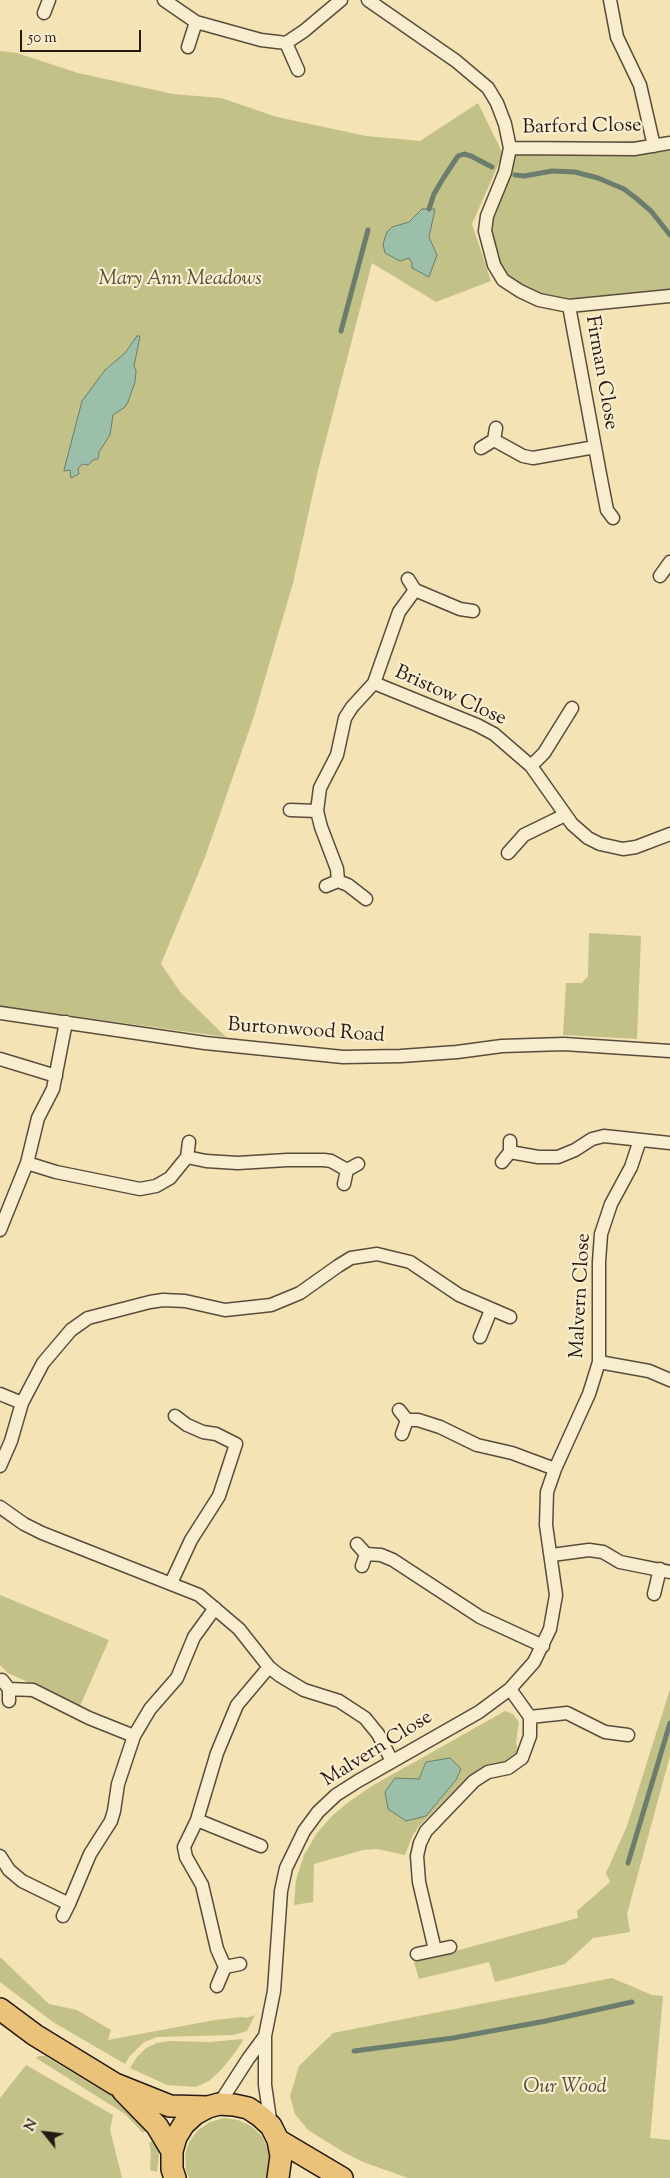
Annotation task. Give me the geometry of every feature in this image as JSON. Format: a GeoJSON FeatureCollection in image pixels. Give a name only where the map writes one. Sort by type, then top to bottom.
{"type":"FeatureCollection","features":[{"type":"Feature","properties":{"kind":"main road"},"geometry":{"type":"LineString","coordinates":[[0,2009],[35,2035],[115,2084],[170,2106],[234,2105],[248,2108],[260,2116],[274,2133],[342,2178]]}},
{"type":"Feature","properties":{"kind":"main road"},"geometry":{"type":"LineString","coordinates":[[115,2084],[157,2126],[171,2169]]}},
{"type":"Feature","properties":{"kind":"main road"},"geometry":{"type":"LineString","coordinates":[[171,2169],[176,2137],[184,2124],[195,2114],[214,2106]]}},
{"type":"Feature","properties":{"kind":"main road"},"geometry":{"type":"LineString","coordinates":[[274,2133],[282,2156],[278,2178]]}},
{"type":"Feature","properties":{"kind":"street"},"geometry":{"type":"LineString","coordinates":[[44,13],[49,0]]}},
{"type":"Feature","properties":{"kind":"street"},"geometry":{"type":"LineString","coordinates":[[164,0],[196,22],[261,40],[286,43],[296,38],[341,0]]}},
{"type":"Feature","properties":{"kind":"street"},"geometry":{"type":"LineString","coordinates":[[368,0],[456,61],[488,88],[505,124],[510,148],[505,172],[487,216],[485,231],[494,265],[503,280],[539,300],[569,306],[670,296]]}},
{"type":"Feature","properties":{"kind":"street","name":"Barford Close"},"geometry":{"type":"LineString","coordinates":[[612,1],[612,21],[617,37],[640,85],[654,146]]}},
{"type":"Feature","properties":{"kind":"street"},"geometry":{"type":"LineString","coordinates":[[188,47],[196,22]]}},
{"type":"Feature","properties":{"kind":"street"},"geometry":{"type":"LineString","coordinates":[[286,43],[298,70]]}},
{"type":"Feature","properties":{"kind":"street","name":"Barford Close"},"geometry":{"type":"LineString","coordinates":[[510,148],[634,150],[670,142]]}},
{"type":"Feature","properties":{"kind":"street","name":"Firman Close"},"geometry":{"type":"LineString","coordinates":[[569,306],[607,510],[613,518]]}},
{"type":"Feature","properties":{"kind":"street","name":"Firman Close"},"geometry":{"type":"LineString","coordinates":[[481,448],[495,434],[514,452],[533,458],[595,447]]}},
{"type":"Feature","properties":{"kind":"street"},"geometry":{"type":"LineString","coordinates":[[660,576],[670,565]]}},
{"type":"Feature","properties":{"kind":"street"},"geometry":{"type":"LineString","coordinates":[[408,579],[416,590],[460,609],[473,611]]}},
{"type":"Feature","properties":{"kind":"street","name":"Bristow Close"},"geometry":{"type":"LineString","coordinates":[[366,899],[348,885],[332,883],[336,869],[320,827],[317,811],[320,788],[337,755],[344,718],[374,683],[399,612],[416,590]]}},
{"type":"Feature","properties":{"kind":"street","name":"Bristow Close"},"geometry":{"type":"LineString","coordinates":[[374,683],[477,725],[506,743],[531,766],[565,815],[588,838],[611,848],[623,849],[636,847],[670,834]]}},
{"type":"Feature","properties":{"kind":"street"},"geometry":{"type":"LineString","coordinates":[[531,766],[544,753],[573,706]]}},
{"type":"Feature","properties":{"kind":"street"},"geometry":{"type":"LineString","coordinates":[[290,810],[317,811]]}},
{"type":"Feature","properties":{"kind":"street"},"geometry":{"type":"LineString","coordinates":[[508,853],[524,835],[565,815]]}},
{"type":"Feature","properties":{"kind":"street","name":"Burtonwood Road"},"geometry":{"type":"LineString","coordinates":[[0,1013],[205,1043],[343,1057],[400,1056],[502,1046],[564,1044],[670,1051]]}},
{"type":"Feature","properties":{"kind":"street"},"geometry":{"type":"LineString","coordinates":[[1,1224],[27,1163],[38,1118],[50,1096],[56,1076],[66,1022]]}},
{"type":"Feature","properties":{"kind":"street"},"geometry":{"type":"LineString","coordinates":[[0,1059],[56,1076]]}},
{"type":"Feature","properties":{"kind":"street"},"geometry":{"type":"LineString","coordinates":[[507,1152],[533,1157],[558,1157],[598,1137],[670,1143]]}},
{"type":"Feature","properties":{"kind":"street","name":"Malvern Close"},"geometry":{"type":"LineString","coordinates":[[274,2133],[265,2085],[265,2036],[274,1991],[281,1891],[286,1868],[294,1849],[318,1812],[336,1795],[479,1712],[510,1689],[522,1677],[543,1646],[550,1629],[556,1595],[545,1513],[547,1492],[555,1469],[589,1394],[599,1362],[599,1262],[602,1234],[610,1204],[631,1167],[640,1140]]}},
{"type":"Feature","properties":{"kind":"street"},"geometry":{"type":"LineString","coordinates":[[27,1163],[56,1172],[140,1189],[156,1186],[170,1178],[187,1157],[189,1142]]}},
{"type":"Feature","properties":{"kind":"street"},"geometry":{"type":"LineString","coordinates":[[187,1157],[206,1162],[238,1164],[287,1160],[331,1161],[352,1167],[344,1184]]}},
{"type":"Feature","properties":{"kind":"street"},"geometry":{"type":"LineString","coordinates":[[0,1466],[32,1380],[70,1330],[88,1318],[163,1300],[185,1301],[225,1310],[271,1305],[300,1293],[352,1258],[366,1255],[390,1256],[410,1262],[448,1288],[491,1310],[510,1317]]}},
{"type":"Feature","properties":{"kind":"street"},"geometry":{"type":"LineString","coordinates":[[480,1337],[491,1310]]}},
{"type":"Feature","properties":{"kind":"street"},"geometry":{"type":"LineString","coordinates":[[599,1362],[649,1372],[670,1380]]}},
{"type":"Feature","properties":{"kind":"street"},"geometry":{"type":"LineString","coordinates":[[0,1394],[22,1403]]}},
{"type":"Feature","properties":{"kind":"street"},"geometry":{"type":"LineString","coordinates":[[399,1410],[407,1420]]}},
{"type":"Feature","properties":{"kind":"street"},"geometry":{"type":"LineString","coordinates":[[171,1583],[191,1540],[219,1496],[242,1444],[216,1434],[203,1432],[187,1425],[175,1416]]}},
{"type":"Feature","properties":{"kind":"street"},"geometry":{"type":"LineString","coordinates":[[407,1420],[418,1420],[440,1427],[476,1445],[512,1453],[555,1469]]}},
{"type":"Feature","properties":{"kind":"street"},"geometry":{"type":"LineString","coordinates":[[402,1434],[407,1420]]}},
{"type":"Feature","properties":{"kind":"street"},"geometry":{"type":"LineString","coordinates":[[0,1507],[24,1524],[42,1533],[200,1595],[240,1629],[269,1667],[290,1683],[339,1702],[365,1718],[378,1734],[392,1761]]}},
{"type":"Feature","properties":{"kind":"street"},"geometry":{"type":"LineString","coordinates":[[362,1566],[361,1549],[394,1560],[480,1617],[543,1646]]}},
{"type":"Feature","properties":{"kind":"street"},"geometry":{"type":"LineString","coordinates":[[552,1555],[596,1551],[603,1552],[620,1562],[665,1570],[654,1594]]}},
{"type":"Feature","properties":{"kind":"street"},"geometry":{"type":"LineString","coordinates":[[63,1916],[90,1854],[110,1822],[114,1811],[118,1784],[134,1736],[150,1709],[177,1678],[194,1636],[215,1608]]}},
{"type":"Feature","properties":{"kind":"street"},"geometry":{"type":"LineString","coordinates":[[217,1986],[224,1967],[217,1950],[202,1885],[186,1857],[184,1847],[197,1820],[217,1753],[237,1705],[269,1667]]}},
{"type":"Feature","properties":{"kind":"street"},"geometry":{"type":"LineString","coordinates":[[435,1950],[419,1882],[417,1856],[420,1843],[426,1831],[474,1782],[488,1772],[508,1768],[522,1758],[530,1736],[530,1718],[510,1689]]}},
{"type":"Feature","properties":{"kind":"street"},"geometry":{"type":"LineString","coordinates":[[7,1690],[33,1690],[89,1718],[134,1736]]}},
{"type":"Feature","properties":{"kind":"street"},"geometry":{"type":"LineString","coordinates":[[530,1718],[567,1713],[605,1732],[628,1735]]}},
{"type":"Feature","properties":{"kind":"street"},"geometry":{"type":"LineString","coordinates":[[197,1820],[261,1846]]}},
{"type":"Feature","properties":{"kind":"street"},"geometry":{"type":"LineString","coordinates":[[0,1856],[9,1870],[22,1881],[69,1904]]}},
{"type":"Feature","properties":{"kind":"street"},"geometry":{"type":"LineString","coordinates":[[417,1954],[450,1947]]}},
{"type":"Feature","properties":{"kind":"street"},"geometry":{"type":"LineString","coordinates":[[224,1967],[240,1964]]}},
{"type":"Feature","properties":{"kind":"street","name":"Malvern Close"},"geometry":{"type":"LineString","coordinates":[[214,2106],[265,2036]]}},
{"type":"Feature","properties":{"kind":"green space","name":"Mary Ann Meadows"},"geometry":{"type":"Polygon","coordinates":[[[0,51],[17,53],[78,73],[173,94],[221,98],[277,117],[366,136],[420,141],[478,103],[503,154],[472,224],[491,281],[436,302],[372,263],[318,470],[293,583],[254,716],[205,857],[161,964],[181,993],[226,1037],[0,1006],[0,51]]]}},
{"type":"Feature","properties":{"kind":"green space"},"geometry":{"type":"Polygon","coordinates":[[[670,138],[670,295],[569,306],[520,291],[494,265],[485,231],[510,148],[670,138]]]}},
{"type":"Feature","properties":{"kind":"green space"},"geometry":{"type":"Polygon","coordinates":[[[589,933],[641,936],[637,1039],[563,1035],[566,983],[582,983],[588,976],[589,933]]]}},
{"type":"Feature","properties":{"kind":"green space"},"geometry":{"type":"Polygon","coordinates":[[[0,1595],[109,1640],[80,1706],[8,1673],[0,1665],[0,1595]]]}},
{"type":"Feature","properties":{"kind":"green space"},"geometry":{"type":"Polygon","coordinates":[[[670,1689],[670,1756],[627,1914],[630,1932],[593,1938],[565,1964],[495,1982],[489,1962],[419,1979],[414,1962],[578,1918],[577,1911],[610,1882],[606,1873],[627,1826],[670,1689]]]}},
{"type":"Feature","properties":{"kind":"green space"},"geometry":{"type":"Polygon","coordinates":[[[505,1711],[513,1714],[519,1722],[516,1742],[518,1751],[514,1756],[509,1760],[481,1768],[467,1778],[420,1825],[413,1835],[405,1855],[377,1849],[363,1850],[314,1864],[313,1902],[294,1905],[296,1880],[304,1855],[317,1833],[347,1803],[372,1786],[505,1711]],[[450,1758],[426,1762],[419,1779],[461,1769],[450,1758]]]}},
{"type":"Feature","properties":{"kind":"green space"},"geometry":{"type":"Polygon","coordinates":[[[0,1957],[49,2004],[77,2010],[111,2030],[108,2040],[215,2020],[246,2018],[255,2015],[247,2031],[233,2035],[157,2037],[144,2042],[129,2057],[125,2064],[53,2022],[0,1982],[0,1957]]]}},
{"type":"Feature","properties":{"kind":"green space","name":"Our Wood"},"geometry":{"type":"Polygon","coordinates":[[[612,1978],[652,1995],[663,1996],[650,2138],[670,2140],[670,2178],[408,2178],[363,2162],[345,2153],[308,2130],[295,2114],[290,2096],[299,2066],[333,2033],[612,1978]]]}},
{"type":"Feature","properties":{"kind":"green space"},"geometry":{"type":"Polygon","coordinates":[[[242,2039],[243,2041],[221,2070],[209,2081],[196,2087],[167,2085],[130,2068],[146,2048],[157,2043],[242,2039]]]}},
{"type":"Feature","properties":{"kind":"green space"},"geometry":{"type":"Polygon","coordinates":[[[45,2056],[113,2097],[149,2127],[143,2133],[125,2114],[36,2058],[45,2056]]]}},
{"type":"Feature","properties":{"kind":"green space"},"geometry":{"type":"Polygon","coordinates":[[[26,2065],[113,2115],[110,2130],[122,2178],[0,2178],[0,2098],[26,2065]]]}},
{"type":"Feature","properties":{"kind":"green space"},"geometry":{"type":"Polygon","coordinates":[[[224,2118],[238,2120],[251,2126],[262,2136],[268,2149],[270,2162],[266,2178],[189,2178],[186,2170],[185,2155],[189,2142],[198,2130],[210,2122],[224,2118]]]}},
{"type":"Feature","properties":{"kind":"green space"},"geometry":{"type":"Polygon","coordinates":[[[155,2139],[159,2154],[157,2172],[150,2170],[151,2152],[149,2143],[155,2139]]]}},
{"type":"Feature","properties":{"kind":"shaded area"},"geometry":{"type":"Polygon","coordinates":[[[422,209],[435,209],[429,237],[437,255],[429,277],[412,268],[409,258],[400,261],[385,253],[383,244],[387,232],[392,227],[409,222],[422,209]]]}},
{"type":"Feature","properties":{"kind":"shaded area"},"geometry":{"type":"Polygon","coordinates":[[[137,336],[140,336],[134,366],[136,371],[135,382],[128,402],[125,407],[113,415],[110,435],[99,452],[98,459],[93,460],[88,465],[82,464],[78,469],[79,474],[71,478],[70,470],[64,470],[82,401],[105,370],[125,353],[137,336]]]}},
{"type":"Feature","properties":{"kind":"shaded area"},"geometry":{"type":"Polygon","coordinates":[[[450,1758],[461,1769],[456,1780],[426,1816],[406,1821],[388,1809],[385,1792],[395,1778],[419,1779],[426,1762],[450,1758]]]}},
{"type":"Feature","properties":{"kind":"waterway"},"geometry":{"type":"LineString","coordinates":[[429,209],[434,194],[458,156],[464,154],[471,156],[492,167]]}},
{"type":"Feature","properties":{"kind":"waterway"},"geometry":{"type":"LineString","coordinates":[[515,175],[524,176],[552,171],[575,172],[598,178],[624,189],[637,199],[651,211],[670,235]]}},
{"type":"Feature","properties":{"kind":"waterway"},"geometry":{"type":"LineString","coordinates":[[341,331],[368,230]]}},
{"type":"Feature","properties":{"kind":"waterway"},"geometry":{"type":"LineString","coordinates":[[628,1863],[670,1723]]}},
{"type":"Feature","properties":{"kind":"waterway"},"geometry":{"type":"LineString","coordinates":[[354,2051],[453,2038],[546,2021],[632,2002]]}}]}
